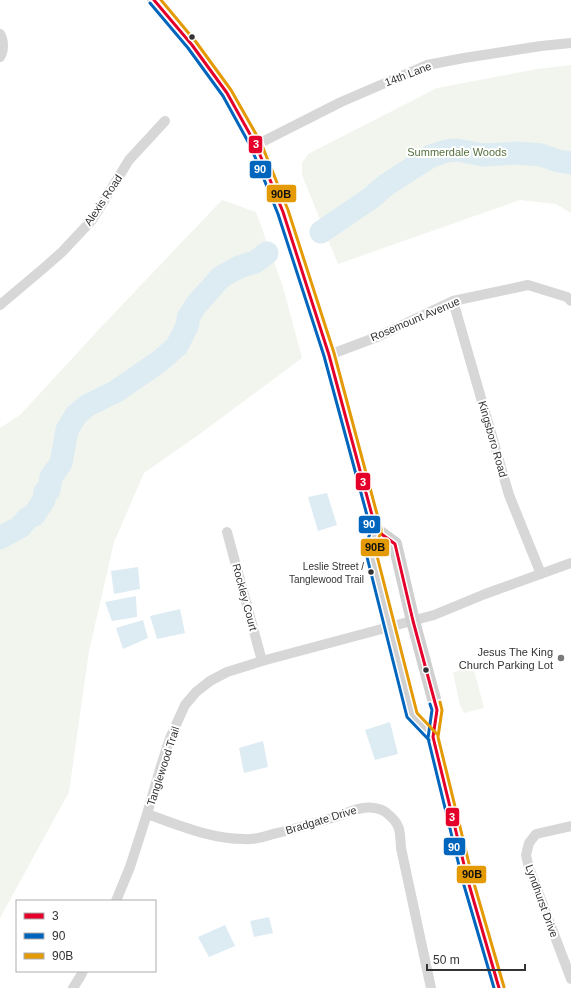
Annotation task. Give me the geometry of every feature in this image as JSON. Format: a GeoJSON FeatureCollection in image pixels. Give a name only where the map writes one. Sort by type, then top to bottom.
{"type":"FeatureCollection","features":[{"type":"Feature","properties":{"kind":"main road"},"geometry":{"type":"LineString","coordinates":[[154,0],[192,45],[227,93],[256,145],[283,212],[329,355],[376,530],[370,548],[412,715],[433,737]]}},
{"type":"Feature","properties":{"kind":"main road"},"geometry":{"type":"LineString","coordinates":[[376,530],[395,544],[413,621],[437,710],[433,737],[468,881],[499,988]]}},
{"type":"Feature","properties":{"kind":"street"},"geometry":{"type":"LineString","coordinates":[[0,34],[3,45],[2,54],[0,57]]}},
{"type":"Feature","properties":{"kind":"street","name":"14th Lane"},"geometry":{"type":"LineString","coordinates":[[256,145],[341,102],[427,65],[541,46],[571,43]]}},
{"type":"Feature","properties":{"kind":"street","name":"Alexis Road"},"geometry":{"type":"LineString","coordinates":[[0,306],[46,267],[92,220],[128,160],[165,121]]}},
{"type":"Feature","properties":{"kind":"street","name":"Rosemount Avenue"},"geometry":{"type":"LineString","coordinates":[[329,355],[377,337],[453,301],[528,285],[567,297],[571,301]]}},
{"type":"Feature","properties":{"kind":"street","name":"Kingsboro Road"},"geometry":{"type":"LineString","coordinates":[[453,301],[509,495],[541,574]]}},
{"type":"Feature","properties":{"kind":"street","name":"Rockley Court"},"geometry":{"type":"LineString","coordinates":[[227,532],[262,661]]}},
{"type":"Feature","properties":{"kind":"street"},"geometry":{"type":"LineString","coordinates":[[413,621],[434,615],[485,594],[571,563]]}},
{"type":"Feature","properties":{"kind":"street","name":"Tanglewood Trail"},"geometry":{"type":"LineString","coordinates":[[116,900],[130,867],[170,738],[185,705],[196,692],[210,681],[227,672],[262,661],[413,621]]}},
{"type":"Feature","properties":{"kind":"street","name":"Bradgate Drive"},"geometry":{"type":"LineString","coordinates":[[147,814],[208,835],[220,838],[244,840],[294,829],[359,808],[369,807],[382,810],[395,821],[400,832],[431,988]]}},
{"type":"Feature","properties":{"kind":"street","name":"Lyndhurst Drive"},"geometry":{"type":"LineString","coordinates":[[571,826],[536,834],[529,843],[526,855],[529,868],[571,980]]}},
{"type":"Feature","properties":{"kind":"street"},"geometry":{"type":"LineString","coordinates":[[73,988],[82,972]]}},
{"type":"Feature","properties":{"kind":"green space","name":"Summerdale Woods"},"geometry":{"type":"Polygon","coordinates":[[[571,65],[571,213],[556,204],[520,200],[338,264],[302,175],[302,163],[308,154],[437,88],[537,69],[571,65]]]}},
{"type":"Feature","properties":{"kind":"green space"},"geometry":{"type":"Polygon","coordinates":[[[222,200],[256,212],[283,287],[302,358],[201,433],[144,473],[114,542],[89,651],[69,792],[0,918],[0,428],[20,415],[222,200]]]}},
{"type":"Feature","properties":{"kind":"green space"},"geometry":{"type":"Polygon","coordinates":[[[471,659],[484,708],[464,713],[460,705],[453,673],[461,670],[459,662],[471,659]]]}},
{"type":"Feature","properties":{"kind":"shaded area"},"geometry":{"type":"Polygon","coordinates":[[[327,493],[337,525],[318,531],[308,497],[327,493]]]}},
{"type":"Feature","properties":{"kind":"shaded area"},"geometry":{"type":"Polygon","coordinates":[[[138,567],[140,589],[114,594],[111,571],[138,567]]]}},
{"type":"Feature","properties":{"kind":"shaded area"},"geometry":{"type":"Polygon","coordinates":[[[136,596],[137,617],[112,621],[105,602],[136,596]]]}},
{"type":"Feature","properties":{"kind":"shaded area"},"geometry":{"type":"Polygon","coordinates":[[[180,609],[185,633],[157,639],[150,616],[180,609]]]}},
{"type":"Feature","properties":{"kind":"shaded area"},"geometry":{"type":"Polygon","coordinates":[[[143,620],[148,638],[123,649],[116,628],[143,620]]]}},
{"type":"Feature","properties":{"kind":"shaded area"},"geometry":{"type":"Polygon","coordinates":[[[390,722],[398,754],[375,760],[365,730],[390,722]]]}},
{"type":"Feature","properties":{"kind":"shaded area"},"geometry":{"type":"Polygon","coordinates":[[[263,741],[268,767],[244,773],[239,748],[263,741]]]}},
{"type":"Feature","properties":{"kind":"shaded area"},"geometry":{"type":"Polygon","coordinates":[[[269,917],[273,933],[254,937],[250,921],[269,917]]]}},
{"type":"Feature","properties":{"kind":"shaded area"},"geometry":{"type":"Polygon","coordinates":[[[225,925],[235,946],[209,957],[198,937],[225,925]]]}},
{"type":"Feature","properties":{"kind":"waterway"},"geometry":{"type":"LineString","coordinates":[[321,232],[371,198],[386,185],[431,156],[447,151],[457,150],[483,155],[517,153],[541,155],[558,161],[571,163]]}},
{"type":"Feature","properties":{"kind":"waterway"},"geometry":{"type":"LineString","coordinates":[[0,538],[20,527],[28,518],[34,515],[44,500],[45,492],[49,490],[51,477],[61,463],[67,430],[76,415],[88,405],[115,392],[160,361],[177,346],[188,324],[188,318],[196,305],[221,277],[239,267],[255,262],[267,253]]}},
{"type":"Feature","properties":{"kind":"transit line","name":"3"},"geometry":{"type":"LineString","coordinates":[[154,0],[192,45],[227,93],[256,145],[283,212],[329,355],[376,530],[395,544],[413,621],[437,710],[433,737],[468,881],[499,988]]}},
{"type":"Feature","properties":{"kind":"transit line","name":"90B"},"geometry":{"type":"LineString","coordinates":[[161,0],[196,42],[231,90],[261,143],[288,210],[334,353],[381,529],[375,548],[417,713],[437,734]]}},
{"type":"Feature","properties":{"kind":"transit line","name":"90"},"geometry":{"type":"LineString","coordinates":[[150,3],[188,48],[223,96],[251,147],[278,214],[324,356],[371,530],[365,549],[407,717],[429,740]]}},
{"type":"Feature","properties":{"kind":"transit line","name":"90B"},"geometry":{"type":"LineString","coordinates":[[440,702],[442,710],[438,737],[473,880],[504,987]]}},
{"type":"Feature","properties":{"kind":"transit line","name":"90"},"geometry":{"type":"LineString","coordinates":[[430,704],[432,710],[428,738],[463,882],[494,988]]}},
{"type":"Feature","properties":{"kind":"place","name":"Leslie Street / Tanglewood Trail"},"geometry":{"type":"Point","coordinates":[371,572]}},
{"type":"Feature","properties":{"kind":"place","name":"Jesus The King Church Parking Lot"},"geometry":{"type":"Point","coordinates":[561,658]}}]}
